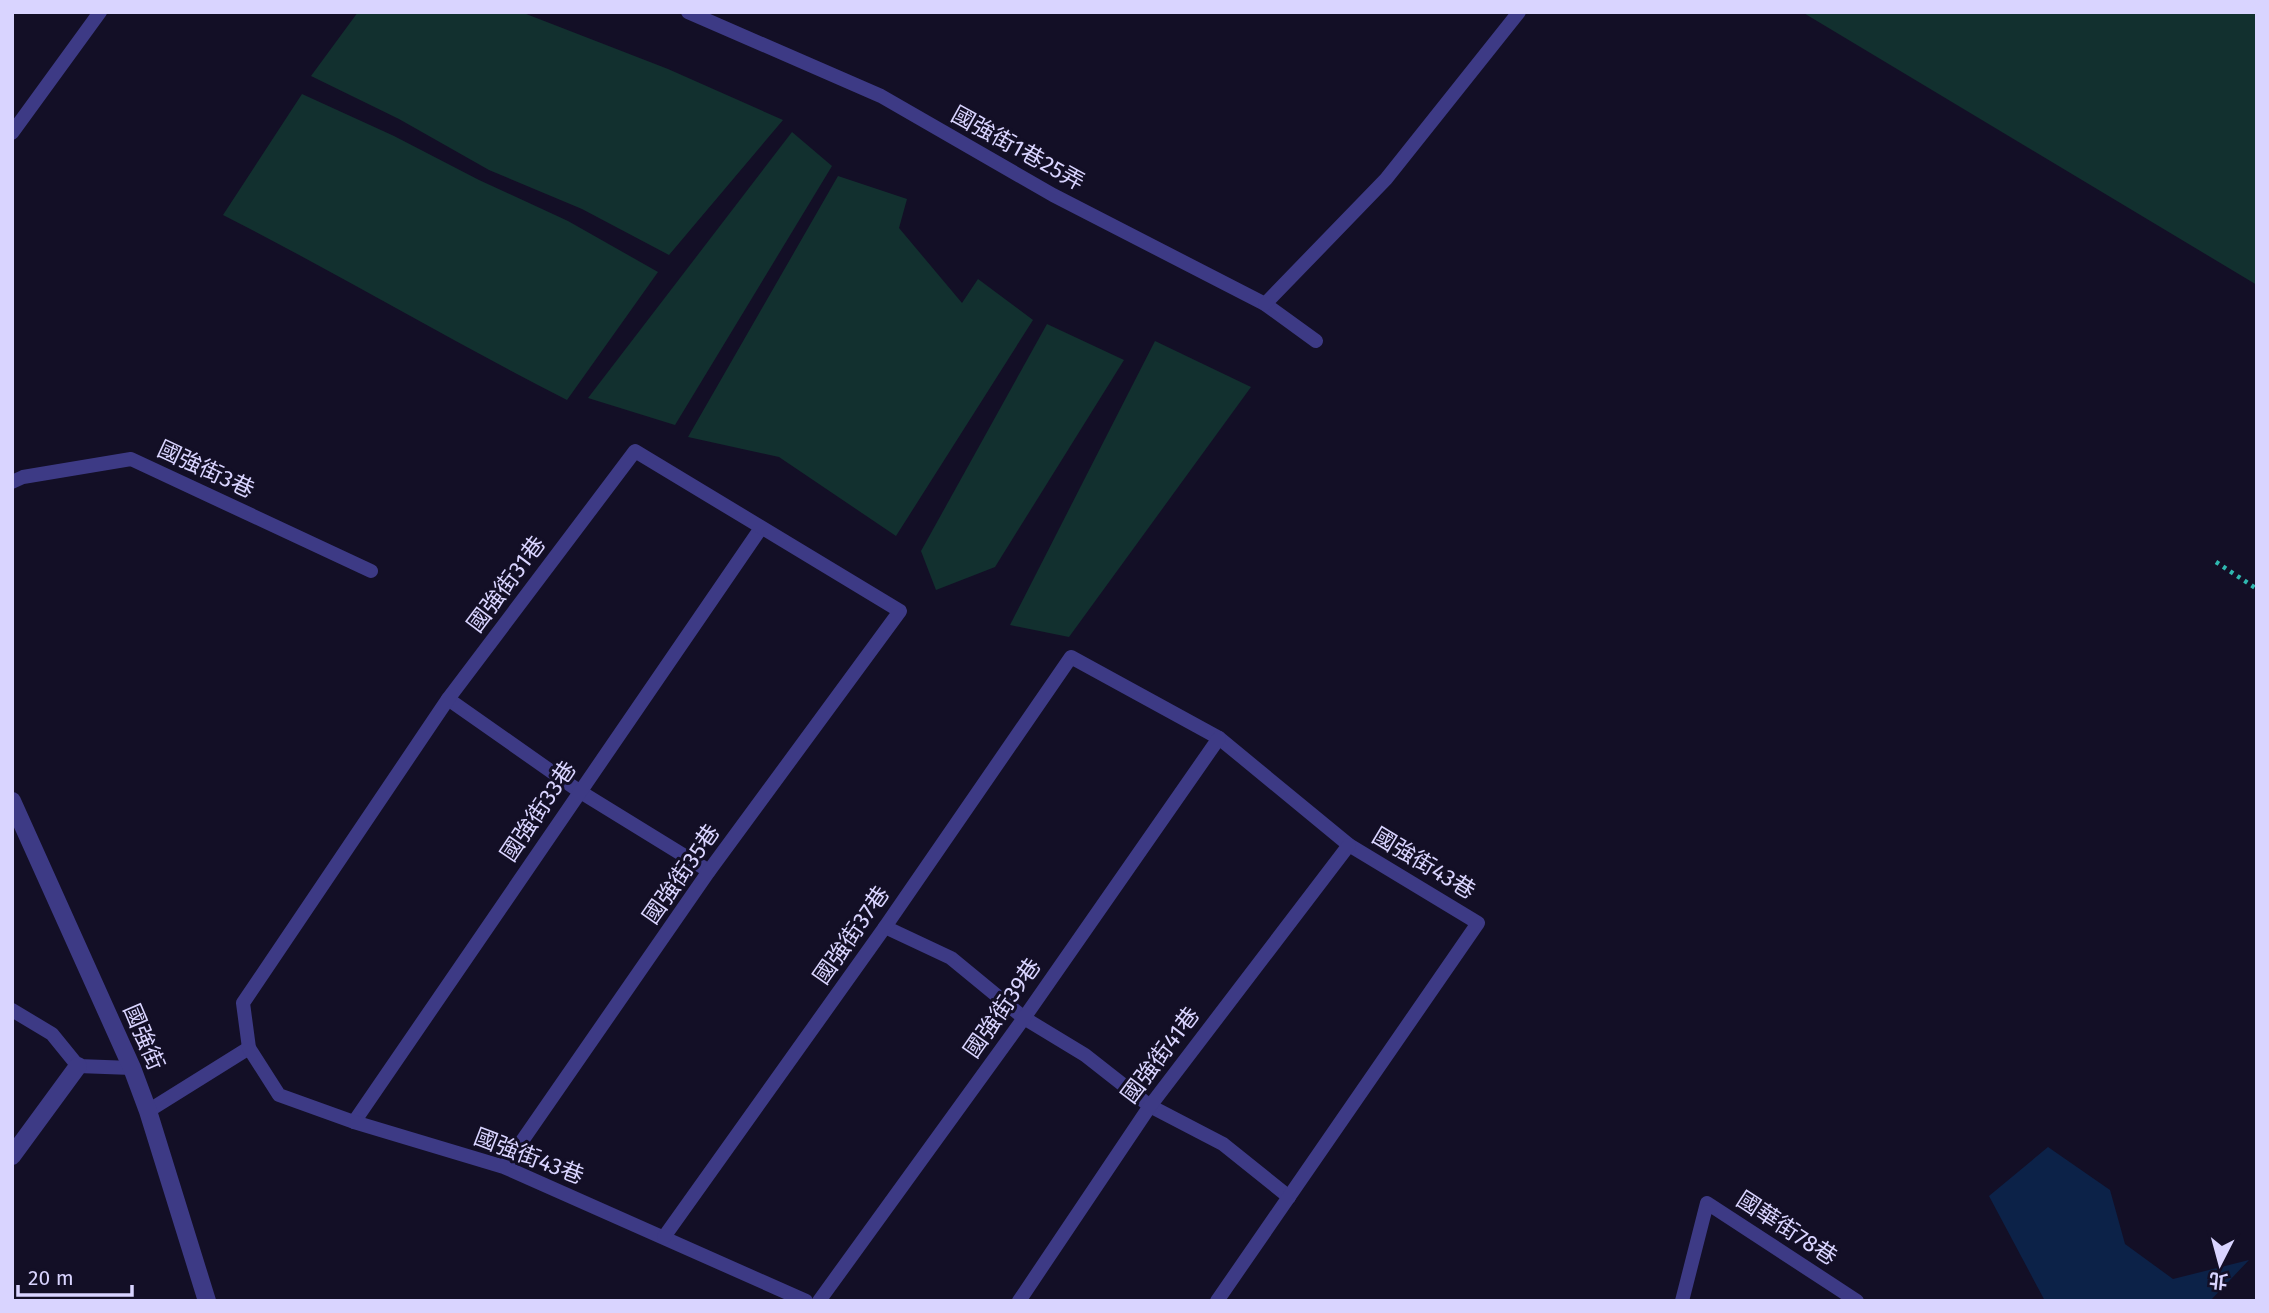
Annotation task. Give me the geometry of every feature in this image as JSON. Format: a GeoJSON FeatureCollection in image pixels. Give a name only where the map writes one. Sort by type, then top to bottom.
{"type":"FeatureCollection","features":[{"type":"Feature","properties":{"kind":"street","name":"國強街"},"geometry":{"type":"LineString","coordinates":[[12,801],[132,1068],[207,1301]]}},
{"type":"Feature","properties":{"kind":"street"},"geometry":{"type":"LineString","coordinates":[[12,1156],[78,1066]]}},
{"type":"Feature","properties":{"kind":"lane"},"geometry":{"type":"LineString","coordinates":[[12,133],[100,12]]}},
{"type":"Feature","properties":{"kind":"lane","name":"國強街1巷25弄"},"geometry":{"type":"LineString","coordinates":[[688,12],[881,96],[1053,195],[1265,304],[1316,341]]}},
{"type":"Feature","properties":{"kind":"lane"},"geometry":{"type":"LineString","coordinates":[[1265,304],[1386,178],[1518,12]]}},
{"type":"Feature","properties":{"kind":"lane","name":"國強街31巷"},"geometry":{"type":"LineString","coordinates":[[243,1003],[448,699],[635,451],[900,611]]}},
{"type":"Feature","properties":{"kind":"lane","name":"國強街3巷"},"geometry":{"type":"LineString","coordinates":[[12,482],[23,477],[131,459],[371,571]]}},
{"type":"Feature","properties":{"kind":"lane","name":"國強街33巷"},"geometry":{"type":"LineString","coordinates":[[354,1122],[761,528]]}},
{"type":"Feature","properties":{"kind":"lane","name":"國強街35巷"},"geometry":{"type":"LineString","coordinates":[[504,1167],[709,871],[900,611]]}},
{"type":"Feature","properties":{"kind":"lane","name":"國強街43巷"},"geometry":{"type":"LineString","coordinates":[[1071,657],[1219,738],[1349,845],[1478,923],[1217,1301]]}},
{"type":"Feature","properties":{"kind":"lane","name":"國強街37巷"},"geometry":{"type":"LineString","coordinates":[[664,1237],[885,927],[1071,657]]}},
{"type":"Feature","properties":{"kind":"lane"},"geometry":{"type":"LineString","coordinates":[[448,699],[579,791],[709,871]]}},
{"type":"Feature","properties":{"kind":"lane","name":"國強街39巷"},"geometry":{"type":"LineString","coordinates":[[819,1301],[1024,1018],[1219,738]]}},
{"type":"Feature","properties":{"kind":"lane","name":"國強街41巷"},"geometry":{"type":"LineString","coordinates":[[1019,1301],[1150,1106],[1349,845]]}},
{"type":"Feature","properties":{"kind":"lane"},"geometry":{"type":"LineString","coordinates":[[885,927],[951,958],[1024,1018],[1085,1055],[1150,1106],[1223,1144],[1289,1198]]}},
{"type":"Feature","properties":{"kind":"lane","name":"國強街43巷"},"geometry":{"type":"LineString","coordinates":[[243,1003],[249,1048],[279,1095],[354,1122],[504,1167],[806,1301]]}},
{"type":"Feature","properties":{"kind":"lane"},"geometry":{"type":"LineString","coordinates":[[12,1010],[52,1034],[78,1066],[132,1068]]}},
{"type":"Feature","properties":{"kind":"lane"},"geometry":{"type":"LineString","coordinates":[[148,1111],[249,1048]]}},
{"type":"Feature","properties":{"kind":"lane","name":"國華街78巷"},"geometry":{"type":"LineString","coordinates":[[1682,1301],[1707,1203],[1857,1301]]}},
{"type":"Feature","properties":{"kind":"path"},"geometry":{"type":"LineString","coordinates":[[2216,562],[2257,589]]}},
{"type":"Feature","properties":{"kind":"green space"},"geometry":{"type":"Polygon","coordinates":[[[358,12],[521,12],[668,69],[783,120],[669,255],[582,209],[489,170],[399,119],[311,76],[358,12]]]}},
{"type":"Feature","properties":{"kind":"green space"},"geometry":{"type":"Polygon","coordinates":[[[1802,12],[2257,12],[2257,285],[1802,12]]]}},
{"type":"Feature","properties":{"kind":"green space"},"geometry":{"type":"Polygon","coordinates":[[[302,94],[568,221],[658,272],[567,400],[223,215],[302,94]]]}},
{"type":"Feature","properties":{"kind":"green space"},"geometry":{"type":"Polygon","coordinates":[[[792,132],[832,166],[675,425],[588,398],[792,132]]]}},
{"type":"Feature","properties":{"kind":"green space"},"geometry":{"type":"Polygon","coordinates":[[[838,176],[907,199],[899,228],[962,303],[978,279],[1033,320],[896,536],[779,457],[688,437],[838,176]]]}},
{"type":"Feature","properties":{"kind":"green space"},"geometry":{"type":"Polygon","coordinates":[[[1047,324],[1124,360],[995,567],[936,590],[921,551],[1047,324]]]}},
{"type":"Feature","properties":{"kind":"green space"},"geometry":{"type":"Polygon","coordinates":[[[1155,341],[1251,387],[1069,637],[1010,625],[1155,341]]]}},
{"type":"Feature","properties":{"kind":"water"},"geometry":{"type":"Polygon","coordinates":[[[2048,1147],[2110,1190],[2125,1244],[2173,1279],[2249,1260],[2210,1301],[2045,1301],[1989,1196],[2048,1147]]]}}]}
